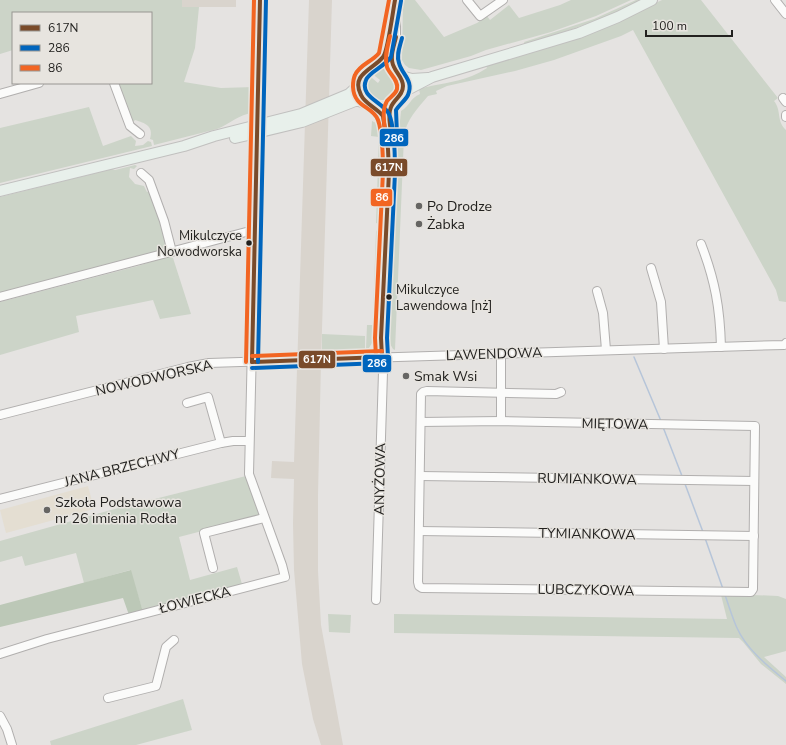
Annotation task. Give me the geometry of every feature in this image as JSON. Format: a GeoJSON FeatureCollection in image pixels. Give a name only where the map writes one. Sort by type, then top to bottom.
{"type":"FeatureCollection","features":[{"type":"Feature","properties":{"kind":"main road"},"geometry":{"type":"LineString","coordinates":[[0,191],[184,146],[214,136],[302,122],[355,101],[384,108],[392,105],[409,89],[432,77],[579,33],[618,17],[652,0]]}},
{"type":"Feature","properties":{"kind":"main road"},"geometry":{"type":"LineString","coordinates":[[257,129],[322,106],[349,94],[359,85],[363,73],[368,68],[376,64],[383,64],[412,79],[432,77]]}},
{"type":"Feature","properties":{"kind":"main road"},"geometry":{"type":"LineString","coordinates":[[397,72],[403,86],[401,96]]}},
{"type":"Feature","properties":{"kind":"main road"},"geometry":{"type":"LineString","coordinates":[[359,85],[361,95],[372,106]]}},
{"type":"Feature","properties":{"kind":"street","name":"ŁOWIECKA"},"geometry":{"type":"LineString","coordinates":[[0,654],[47,639],[285,577],[249,474],[260,0]]}},
{"type":"Feature","properties":{"kind":"street"},"geometry":{"type":"LineString","coordinates":[[467,0],[480,16],[503,0]]}},
{"type":"Feature","properties":{"kind":"street"},"geometry":{"type":"LineString","coordinates":[[775,0],[786,14]]}},
{"type":"Feature","properties":{"kind":"street"},"geometry":{"type":"LineString","coordinates":[[376,64],[383,59],[386,51],[394,2]]}},
{"type":"Feature","properties":{"kind":"street"},"geometry":{"type":"LineString","coordinates":[[394,2],[396,30],[393,56],[397,72]]}},
{"type":"Feature","properties":{"kind":"street"},"geometry":{"type":"LineString","coordinates":[[0,94],[35,84]]}},
{"type":"Feature","properties":{"kind":"street"},"geometry":{"type":"LineString","coordinates":[[114,84],[130,126],[140,134]]}},
{"type":"Feature","properties":{"kind":"street"},"geometry":{"type":"LineString","coordinates":[[388,150],[391,137],[390,118],[392,105]]}},
{"type":"Feature","properties":{"kind":"street"},"geometry":{"type":"LineString","coordinates":[[372,106],[380,111],[384,119],[388,150]]}},
{"type":"Feature","properties":{"kind":"street","name":"ANYŻOWA"},"geometry":{"type":"LineString","coordinates":[[376,600],[380,475],[381,338],[388,150]]}},
{"type":"Feature","properties":{"kind":"street"},"geometry":{"type":"LineString","coordinates":[[141,173],[149,180],[151,184],[164,221],[172,252]]}},
{"type":"Feature","properties":{"kind":"street"},"geometry":{"type":"LineString","coordinates":[[0,297],[246,232],[254,232]]}},
{"type":"Feature","properties":{"kind":"street"},"geometry":{"type":"LineString","coordinates":[[700,244],[716,290],[721,347]]}},
{"type":"Feature","properties":{"kind":"street"},"geometry":{"type":"LineString","coordinates":[[651,268],[661,302],[664,348]]}},
{"type":"Feature","properties":{"kind":"street"},"geometry":{"type":"LineString","coordinates":[[598,291],[603,314],[606,350]]}},
{"type":"Feature","properties":{"kind":"street","name":"LAWENDOWA"},"geometry":{"type":"LineString","coordinates":[[382,358],[784,345],[786,343]]}},
{"type":"Feature","properties":{"kind":"street"},"geometry":{"type":"LineString","coordinates":[[501,421],[502,354]]}},
{"type":"Feature","properties":{"kind":"street","name":"NOWODWORSKA"},"geometry":{"type":"LineString","coordinates":[[0,415],[193,366],[215,363],[382,358]]}},
{"type":"Feature","properties":{"kind":"street","name":"LUBCZYKOWA"},"geometry":{"type":"LineString","coordinates":[[502,394],[423,392],[421,394],[418,582],[419,586],[422,588],[751,592],[753,589],[754,481]]}},
{"type":"Feature","properties":{"kind":"street"},"geometry":{"type":"LineString","coordinates":[[502,394],[556,394],[561,392]]}},
{"type":"Feature","properties":{"kind":"street"},"geometry":{"type":"LineString","coordinates":[[187,403],[208,397],[221,443]]}},
{"type":"Feature","properties":{"kind":"street","name":"MIĘTOWA"},"geometry":{"type":"LineString","coordinates":[[421,422],[501,421],[755,426],[754,481]]}},
{"type":"Feature","properties":{"kind":"street","name":"JANA BRZECHWY"},"geometry":{"type":"LineString","coordinates":[[0,499],[221,443],[249,441]]}},
{"type":"Feature","properties":{"kind":"street","name":"RUMIANKOWA"},"geometry":{"type":"LineString","coordinates":[[420,476],[754,481]]}},
{"type":"Feature","properties":{"kind":"street"},"geometry":{"type":"LineString","coordinates":[[213,568],[204,533],[264,518]]}},
{"type":"Feature","properties":{"kind":"street","name":"TYMIANKOWA"},"geometry":{"type":"LineString","coordinates":[[419,531],[754,536]]}},
{"type":"Feature","properties":{"kind":"street"},"geometry":{"type":"LineString","coordinates":[[108,698],[153,688],[156,686],[166,647],[174,640]]}},
{"type":"Feature","properties":{"kind":"street"},"geometry":{"type":"LineString","coordinates":[[0,716],[7,729],[12,745]]}},
{"type":"Feature","properties":{"kind":"shaded area"},"geometry":{"type":"Polygon","coordinates":[[[0,0],[182,0],[182,7],[199,7],[195,48],[184,82],[221,88],[254,87],[253,113],[243,115],[217,129],[154,145],[153,140],[150,139],[151,131],[148,126],[135,120],[132,123],[117,84],[152,84],[152,12],[12,12],[12,50],[0,54],[0,0]]]}},
{"type":"Feature","properties":{"kind":"shaded area"},"geometry":{"type":"Polygon","coordinates":[[[182,0],[236,0],[236,7],[182,7],[182,0]]]}},
{"type":"Feature","properties":{"kind":"shaded area"},"geometry":{"type":"Polygon","coordinates":[[[309,0],[332,0],[321,362],[318,571],[321,625],[343,745],[321,745],[313,719],[302,664],[294,570],[294,479],[271,478],[272,461],[294,462],[309,0]]]}},
{"type":"Feature","properties":{"kind":"shaded area"},"geometry":{"type":"Polygon","coordinates":[[[403,0],[415,0],[444,37],[477,23],[487,16],[490,20],[509,5],[519,18],[571,0],[631,0],[596,16],[551,32],[421,70],[409,68],[402,60],[403,0]]]}},
{"type":"Feature","properties":{"kind":"shaded area"},"geometry":{"type":"Polygon","coordinates":[[[636,0],[642,0],[599,19],[525,45],[524,42],[594,19],[636,0]]]}},
{"type":"Feature","properties":{"kind":"shaded area"},"geometry":{"type":"Polygon","coordinates":[[[662,0],[701,0],[778,98],[774,101],[778,108],[781,123],[786,130],[786,302],[779,301],[776,290],[633,30],[621,36],[554,60],[515,71],[447,86],[436,91],[437,94],[428,96],[410,119],[404,136],[395,350],[393,349],[389,342],[395,171],[401,111],[420,94],[419,89],[466,78],[487,68],[486,66],[588,35],[662,0]]]}},
{"type":"Feature","properties":{"kind":"shaded area"},"geometry":{"type":"Polygon","coordinates":[[[380,69],[388,71],[400,81],[398,91],[393,97],[386,100],[379,100],[372,97],[368,92],[366,85],[368,77],[372,78],[378,83],[380,80],[373,72],[380,69]]]}},
{"type":"Feature","properties":{"kind":"shaded area"},"geometry":{"type":"Polygon","coordinates":[[[89,107],[103,146],[131,136],[136,141],[135,146],[143,145],[148,141],[151,142],[152,146],[0,183],[0,128],[89,107]]]}},
{"type":"Feature","properties":{"kind":"shaded area"},"geometry":{"type":"Polygon","coordinates":[[[372,121],[382,126],[379,224],[376,223],[379,137],[371,136],[372,121]]]}},
{"type":"Feature","properties":{"kind":"shaded area"},"geometry":{"type":"Polygon","coordinates":[[[393,144],[395,144],[389,282],[386,282],[393,144]]]}},
{"type":"Feature","properties":{"kind":"shaded area"},"geometry":{"type":"Polygon","coordinates":[[[135,165],[137,166],[134,169],[130,168],[129,177],[135,184],[144,186],[147,192],[150,191],[169,245],[166,251],[0,294],[0,197],[112,169],[115,170],[135,165]]]}},
{"type":"Feature","properties":{"kind":"shaded area"},"geometry":{"type":"Polygon","coordinates":[[[377,230],[379,230],[376,336],[369,348],[366,349],[367,325],[374,325],[375,318],[373,316],[377,230]]]}},
{"type":"Feature","properties":{"kind":"shaded area"},"geometry":{"type":"Polygon","coordinates":[[[169,256],[173,258],[191,314],[160,319],[153,300],[76,316],[79,332],[0,355],[0,302],[138,266],[169,256]]]}},
{"type":"Feature","properties":{"kind":"shaded area"},"geometry":{"type":"Polygon","coordinates":[[[322,334],[365,336],[365,349],[331,351],[322,356],[322,334]]]}},
{"type":"Feature","properties":{"kind":"shaded area"},"geometry":{"type":"Polygon","coordinates":[[[246,476],[260,516],[179,537],[190,580],[237,567],[242,584],[143,612],[130,570],[84,583],[76,553],[25,566],[22,556],[0,562],[0,541],[111,510],[246,476]]]}},
{"type":"Feature","properties":{"kind":"shaded area","name":"Szkoła Podstawowa nr 26 imienia Rodła"},"geometry":{"type":"Polygon","coordinates":[[[88,486],[94,509],[6,533],[0,510],[88,486]]]}},
{"type":"Feature","properties":{"kind":"shaded area"},"geometry":{"type":"Polygon","coordinates":[[[721,595],[778,596],[786,599],[786,651],[764,657],[786,677],[786,684],[761,664],[739,638],[394,633],[394,614],[727,619],[721,595]]]}},
{"type":"Feature","properties":{"kind":"shaded area"},"geometry":{"type":"Polygon","coordinates":[[[328,614],[351,615],[350,633],[329,632],[328,614]]]}},
{"type":"Feature","properties":{"kind":"shaded area"},"geometry":{"type":"Polygon","coordinates":[[[183,699],[192,730],[136,745],[51,745],[50,741],[183,699]]]}},
{"type":"Feature","properties":{"kind":"green space"},"geometry":{"type":"Polygon","coordinates":[[[131,570],[143,612],[129,615],[123,598],[0,627],[0,605],[131,570]]]}},
{"type":"Feature","properties":{"kind":"waterway"},"geometry":{"type":"LineString","coordinates":[[634,357],[661,421]]}},
{"type":"Feature","properties":{"kind":"waterway"},"geometry":{"type":"LineString","coordinates":[[663,427],[682,476]]}},
{"type":"Feature","properties":{"kind":"waterway"},"geometry":{"type":"LineString","coordinates":[[685,484],[703,532]]}},
{"type":"Feature","properties":{"kind":"waterway"},"geometry":{"type":"LineString","coordinates":[[705,538],[723,589]]}},
{"type":"Feature","properties":{"kind":"waterway"},"geometry":{"type":"LineString","coordinates":[[725,595],[741,636],[758,657],[786,681]]}},
{"type":"Feature","properties":{"kind":"transit line","name":"86"},"geometry":{"type":"LineString","coordinates":[[246,362],[254,0]]}},
{"type":"Feature","properties":{"kind":"transit line","name":"617N"},"geometry":{"type":"LineString","coordinates":[[252,362],[260,0]]}},
{"type":"Feature","properties":{"kind":"transit line","name":"286"},"geometry":{"type":"LineString","coordinates":[[258,362],[266,0]]}},
{"type":"Feature","properties":{"kind":"transit line","name":"86"},"geometry":{"type":"LineString","coordinates":[[376,357],[375,338],[383,172],[381,132],[376,115],[357,99],[354,94],[353,84],[357,71],[379,53],[389,0]]}},
{"type":"Feature","properties":{"kind":"transit line","name":"617N"},"geometry":{"type":"LineString","coordinates":[[382,357],[381,338],[389,172],[388,149],[383,116],[363,98],[358,88],[359,82],[364,73],[379,61],[385,53],[395,0]]}},
{"type":"Feature","properties":{"kind":"transit line","name":"286"},"geometry":{"type":"LineString","coordinates":[[388,357],[387,338],[395,173],[394,142],[389,114],[369,95],[365,86],[368,77],[385,64],[391,57],[401,1]]}},
{"type":"Feature","properties":{"kind":"transit line","name":"86"},"geometry":{"type":"LineString","coordinates":[[385,135],[384,109],[387,101],[396,91],[397,86],[397,83],[388,70],[386,63],[390,36]]}},
{"type":"Feature","properties":{"kind":"transit line","name":"617N"},"geometry":{"type":"LineString","coordinates":[[391,135],[389,117],[390,110],[392,104],[403,89],[402,81],[394,67],[392,60],[392,52],[396,37]]}},
{"type":"Feature","properties":{"kind":"transit line","name":"286"},"geometry":{"type":"LineString","coordinates":[[397,135],[396,110],[407,97],[410,85],[400,67],[398,60],[402,38]]}},
{"type":"Feature","properties":{"kind":"transit line","name":"86"},"geometry":{"type":"LineString","coordinates":[[252,356],[382,351]]}},
{"type":"Feature","properties":{"kind":"transit line","name":"617N"},"geometry":{"type":"LineString","coordinates":[[252,362],[382,357]]}},
{"type":"Feature","properties":{"kind":"transit line","name":"286"},"geometry":{"type":"LineString","coordinates":[[252,368],[382,363]]}},
{"type":"Feature","properties":{"kind":"place","name":"Po Drodze"},"geometry":{"type":"Point","coordinates":[419,206]}},
{"type":"Feature","properties":{"kind":"place","name":"Żabka"},"geometry":{"type":"Point","coordinates":[419,224]}},
{"type":"Feature","properties":{"kind":"place","name":"Mikulczyce Nowodworska"},"geometry":{"type":"Point","coordinates":[249,243]}},
{"type":"Feature","properties":{"kind":"place","name":"Mikulczyce Lawendowa [nż]"},"geometry":{"type":"Point","coordinates":[389,297]}},
{"type":"Feature","properties":{"kind":"place","name":"Smak Wsi"},"geometry":{"type":"Point","coordinates":[406,376]}},
{"type":"Feature","properties":{"kind":"place","name":"Szkoła Podstawowa nr 26 imienia Rodła"},"geometry":{"type":"Point","coordinates":[47,510]}}]}
